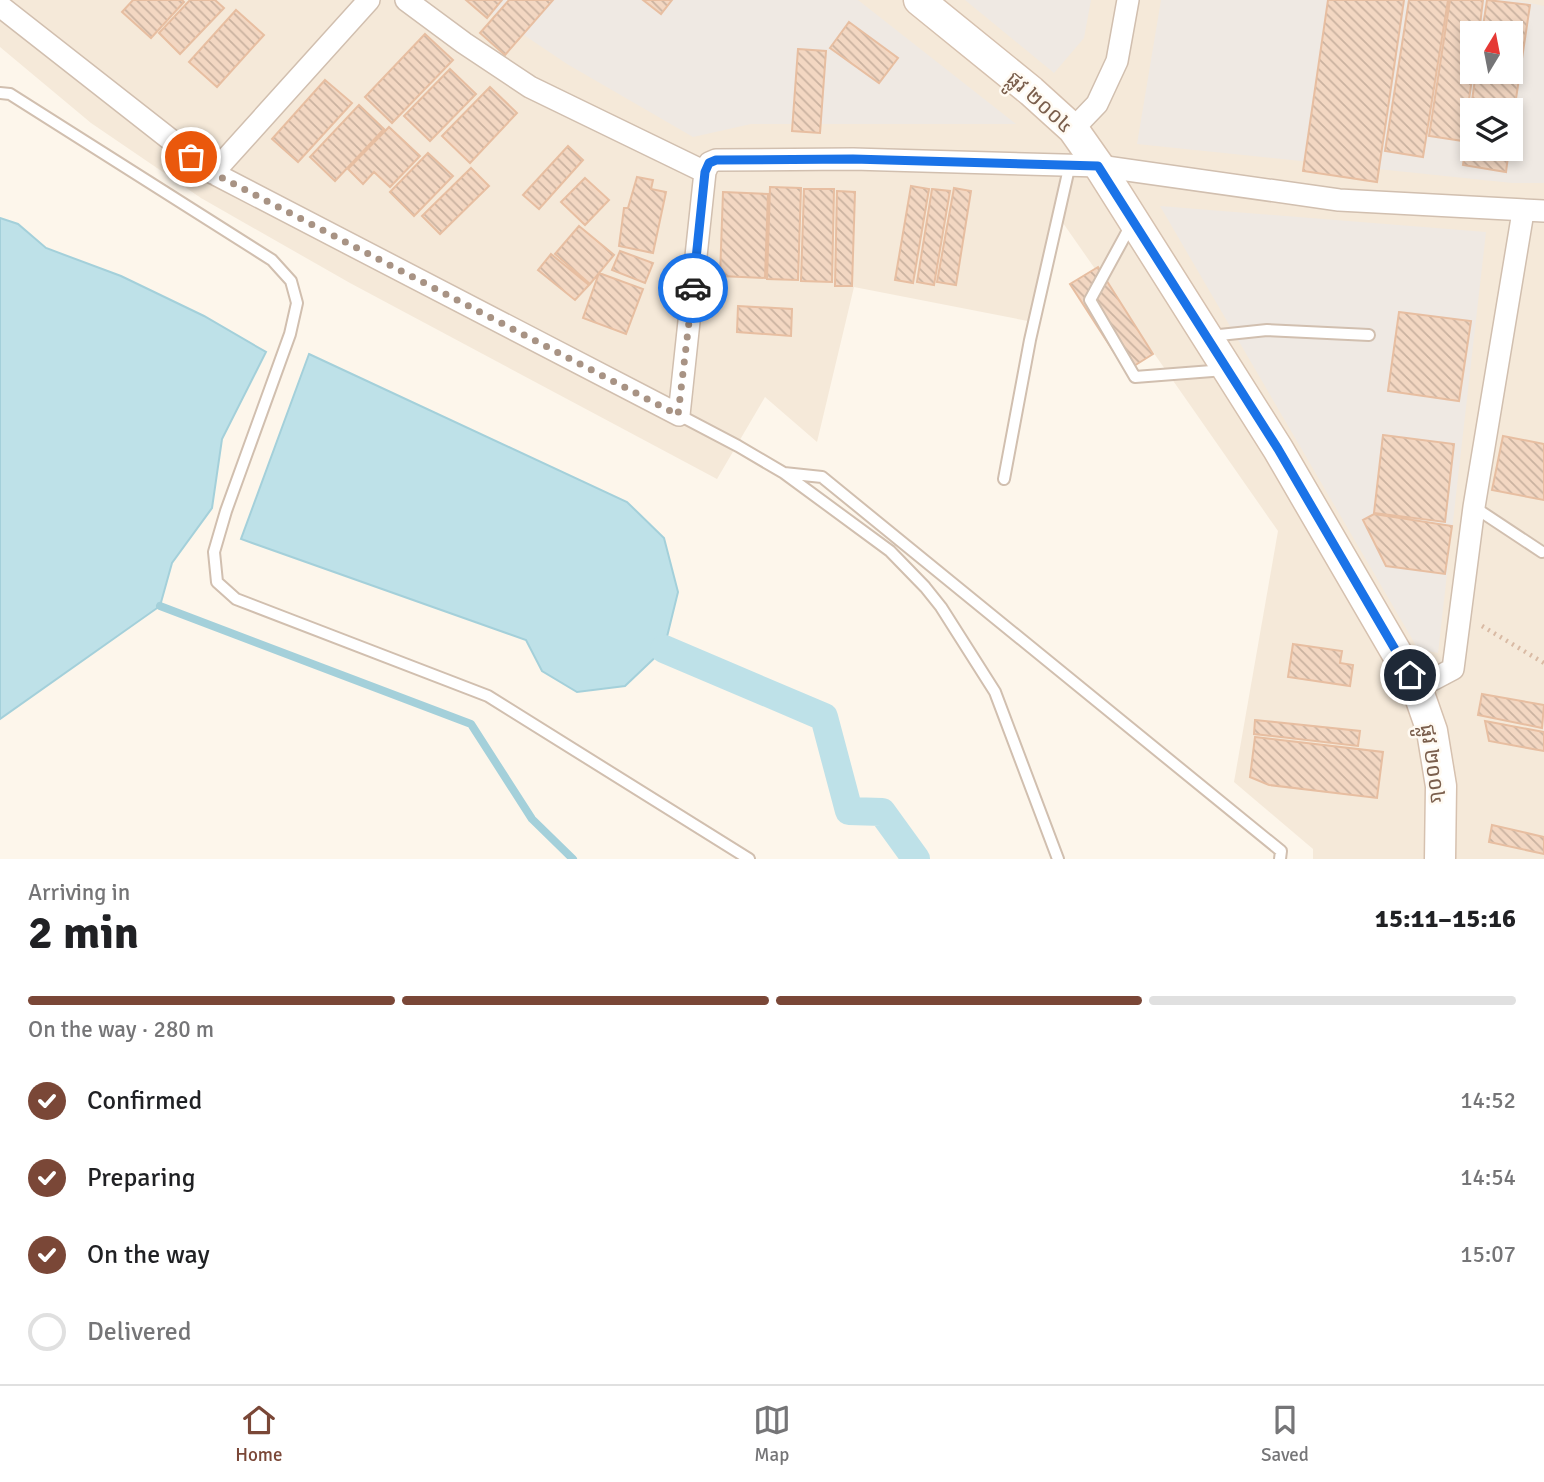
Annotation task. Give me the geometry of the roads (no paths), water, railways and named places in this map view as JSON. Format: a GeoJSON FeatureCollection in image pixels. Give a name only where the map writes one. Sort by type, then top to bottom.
{"type":"FeatureCollection","features":[{"type":"Feature","properties":{"kind":"main road","name":"ផ្លូវ ២០០៤"},"geometry":{"type":"LineString","coordinates":[[919,0],[1031,91],[1073,130],[1084,165],[1133,220],[1292,472],[1417,688],[1432,731],[1441,786],[1440,859]]}},
{"type":"Feature","properties":{"kind":"street"},"geometry":{"type":"LineString","coordinates":[[213,173],[369,0]]}},
{"type":"Feature","properties":{"kind":"street"},"geometry":{"type":"LineString","coordinates":[[406,0],[530,87],[705,172]]}},
{"type":"Feature","properties":{"kind":"street"},"geometry":{"type":"LineString","coordinates":[[1073,130],[1097,104],[1117,61],[1128,0]]}},
{"type":"Feature","properties":{"kind":"street"},"geometry":{"type":"LineString","coordinates":[[0,6],[213,173],[678,415],[705,172],[709,163],[716,160],[853,159],[1084,165],[1339,200],[1534,211],[1474,508],[1452,669],[1417,688]]}},
{"type":"Feature","properties":{"kind":"lane"},"geometry":{"type":"LineString","coordinates":[[0,93],[9,93],[272,260],[291,281],[297,303],[290,334],[214,552],[217,582],[236,599],[488,696],[749,859]]}},
{"type":"Feature","properties":{"kind":"lane"},"geometry":{"type":"LineString","coordinates":[[1004,479],[1030,340],[1084,165]]}},
{"type":"Feature","properties":{"kind":"lane"},"geometry":{"type":"LineString","coordinates":[[1133,220],[1090,300],[1135,377],[1228,370]]}},
{"type":"Feature","properties":{"kind":"lane"},"geometry":{"type":"LineString","coordinates":[[1207,337],[1266,330],[1369,335]]}},
{"type":"Feature","properties":{"kind":"lane"},"geometry":{"type":"LineString","coordinates":[[678,415],[784,474],[890,551],[925,587],[995,692],[1058,859]]}},
{"type":"Feature","properties":{"kind":"lane"},"geometry":{"type":"LineString","coordinates":[[784,474],[822,477],[1281,851],[1280,859]]}},
{"type":"Feature","properties":{"kind":"lane"},"geometry":{"type":"LineString","coordinates":[[1474,508],[1542,552]]}},
{"type":"Feature","properties":{"kind":"lane"},"geometry":{"type":"LineString","coordinates":[[925,587],[944,579]]}},
{"type":"Feature","properties":{"kind":"water"},"geometry":{"type":"Polygon","coordinates":[[[0,218],[18,224],[46,248],[121,276],[204,316],[266,352],[222,439],[212,508],[172,563],[160,606],[0,719],[0,218]]]}},
{"type":"Feature","properties":{"kind":"water"},"geometry":{"type":"Polygon","coordinates":[[[309,354],[627,502],[664,538],[678,592],[664,649],[625,686],[577,692],[542,671],[526,640],[241,539],[309,354]]]}},
{"type":"Feature","properties":{"kind":"waterway"},"geometry":{"type":"LineString","coordinates":[[160,606],[471,724],[532,819],[573,859]]}},
{"type":"Feature","properties":{"kind":"waterway"},"geometry":{"type":"LineString","coordinates":[[664,649],[824,717],[849,811],[882,812],[916,859]]}}]}
